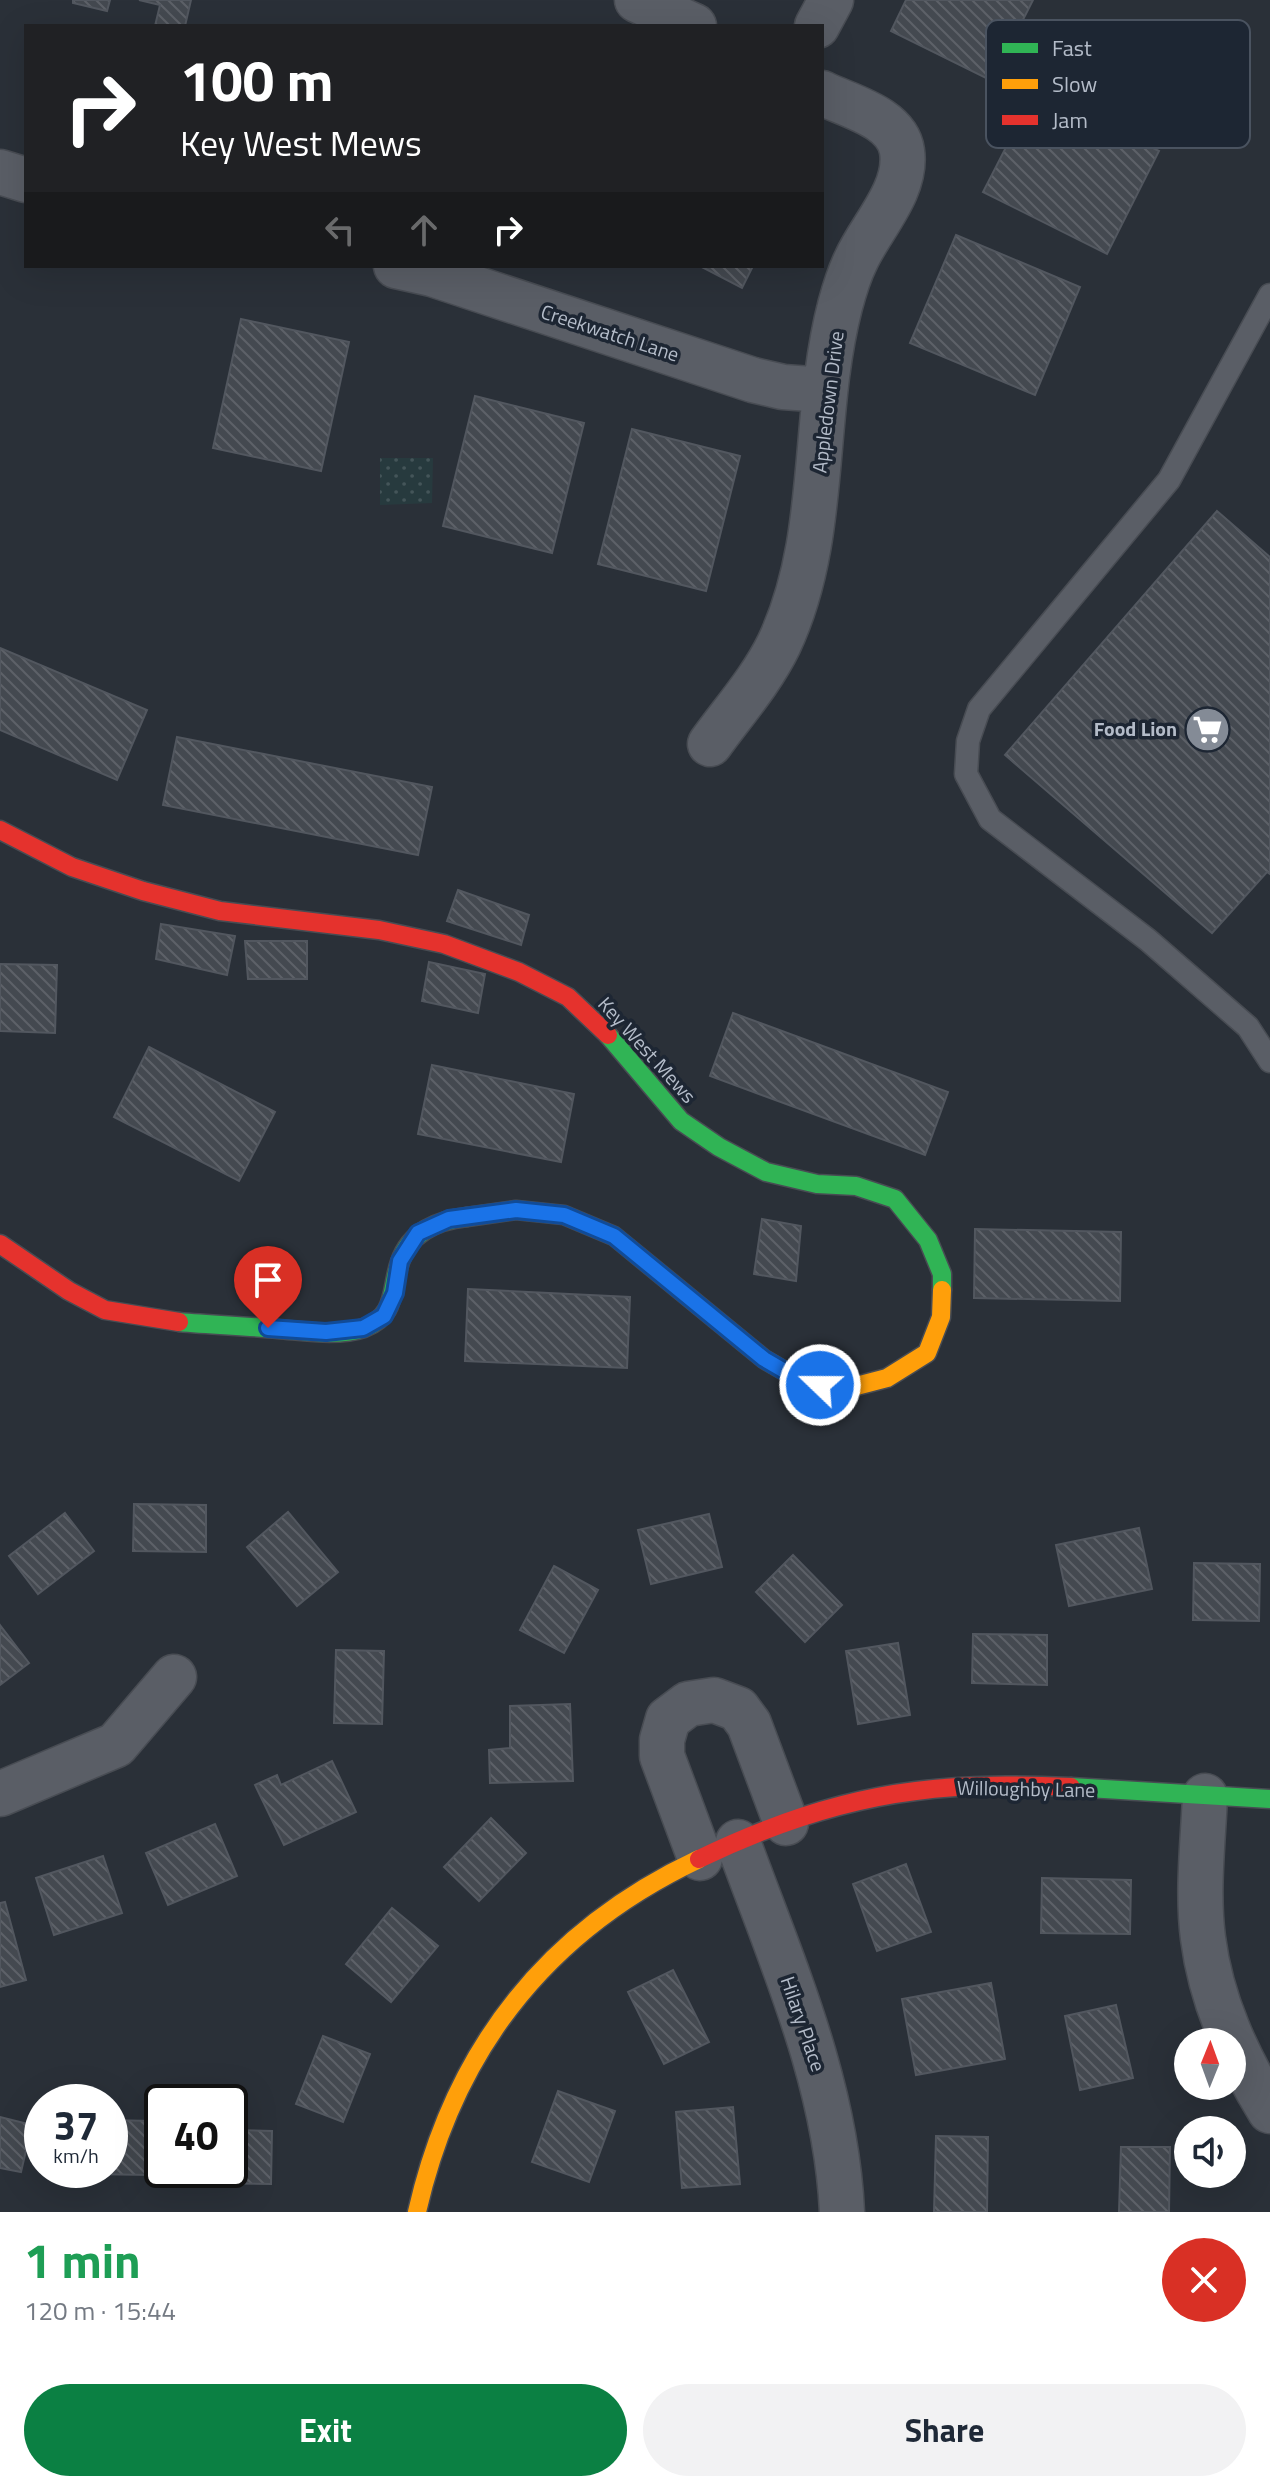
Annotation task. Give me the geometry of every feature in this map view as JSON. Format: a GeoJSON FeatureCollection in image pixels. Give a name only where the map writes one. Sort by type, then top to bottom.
{"type":"FeatureCollection","features":[{"type":"Feature","properties":{"kind":"street"},"geometry":{"type":"LineString","coordinates":[[637,0],[690,24]]}},
{"type":"Feature","properties":{"kind":"street"},"geometry":{"type":"LineString","coordinates":[[818,24],[831,0]]}},
{"type":"Feature","properties":{"kind":"street","name":"Appledown Drive"},"geometry":{"type":"LineString","coordinates":[[710,744],[759,678],[779,644],[801,580],[817,499],[825,390],[840,305],[855,261],[898,184],[902,153],[899,139],[887,124],[824,94]]}},
{"type":"Feature","properties":{"kind":"street"},"geometry":{"type":"LineString","coordinates":[[0,172],[24,179]]}},
{"type":"Feature","properties":{"kind":"street","name":"Creekwatch Lane"},"geometry":{"type":"LineString","coordinates":[[405,268],[432,274],[753,380],[783,387],[825,390]]}},
{"type":"Feature","properties":{"kind":"street","name":"Key West Mews"},"geometry":{"type":"LineString","coordinates":[[0,830],[72,867],[143,891],[220,911],[379,930],[444,944],[531,978],[568,997],[599,1025],[681,1121],[719,1147],[766,1172],[817,1184],[856,1186],[895,1199],[928,1240],[942,1274],[941,1317],[927,1353],[887,1378],[841,1390],[800,1380],[764,1359],[614,1236],[564,1215],[516,1210],[449,1219],[418,1233],[400,1261],[395,1293],[384,1316],[363,1328],[326,1332],[180,1322],[105,1310],[69,1291],[0,1244]]}},
{"type":"Feature","properties":{"kind":"street"},"geometry":{"type":"LineString","coordinates":[[0,1794],[116,1745],[174,1677]]}},
{"type":"Feature","properties":{"kind":"street"},"geometry":{"type":"LineString","coordinates":[[719,1850],[662,1756],[662,1740],[668,1719],[688,1704],[714,1700],[738,1709],[749,1724],[786,1823]]}},
{"type":"Feature","properties":{"kind":"street","name":"Willoughby Lane"},"geometry":{"type":"LineString","coordinates":[[417,2212],[439,2132],[465,2074],[503,2016],[534,1978],[571,1940],[623,1899],[719,1850],[823,1809],[884,1795],[942,1788],[1039,1787],[1270,1799]]}},
{"type":"Feature","properties":{"kind":"street"},"geometry":{"type":"LineString","coordinates":[[1205,1796],[1201,1895],[1210,1979],[1226,2030],[1270,2111]]}},
{"type":"Feature","properties":{"kind":"street","name":"Hilary Place"},"geometry":{"type":"LineString","coordinates":[[719,1850],[816,2055],[840,2170],[842,2212]]}},
{"type":"Feature","properties":{"kind":"lane"},"geometry":{"type":"LineString","coordinates":[[1270,295],[1169,480],[979,709],[968,741],[966,774],[990,819],[1159,950],[1248,1027],[1270,1061]]}},
{"type":"Feature","properties":{"kind":"green space"},"geometry":{"type":"Polygon","coordinates":[[[380,458],[433,458],[432,503],[380,505],[380,458]]]}},
{"type":"Feature","properties":{"kind":"building"},"geometry":{"type":"Polygon","coordinates":[[[73,0],[110,0],[107,11],[73,3],[73,0]]]}},
{"type":"Feature","properties":{"kind":"building"},"geometry":{"type":"Polygon","coordinates":[[[139,0],[191,0],[185,24],[155,24],[160,5],[139,0]]]}},
{"type":"Feature","properties":{"kind":"building"},"geometry":{"type":"Polygon","coordinates":[[[906,0],[1033,0],[1023,20],[986,20],[986,78],[891,31],[906,0]]]}},
{"type":"Feature","properties":{"kind":"building"},"geometry":{"type":"Polygon","coordinates":[[[1006,148],[1153,148],[1159,151],[1107,254],[983,192],[1006,148]]]}},
{"type":"Feature","properties":{"kind":"building"},"geometry":{"type":"Polygon","coordinates":[[[956,235],[1080,287],[1035,395],[910,343],[956,235]]]}},
{"type":"Feature","properties":{"kind":"building"},"geometry":{"type":"Polygon","coordinates":[[[704,268],[752,268],[742,288],[704,268]]]}},
{"type":"Feature","properties":{"kind":"building"},"geometry":{"type":"Polygon","coordinates":[[[241,319],[349,342],[321,471],[213,448],[241,319]]]}},
{"type":"Feature","properties":{"kind":"building"},"geometry":{"type":"Polygon","coordinates":[[[475,396],[584,423],[552,553],[443,526],[475,396]]]}},
{"type":"Feature","properties":{"kind":"building"},"geometry":{"type":"Polygon","coordinates":[[[632,429],[740,456],[706,591],[598,564],[632,429]]]}},
{"type":"Feature","properties":{"kind":"building"},"geometry":{"type":"Polygon","coordinates":[[[1217,511],[1270,557],[1270,874],[1267,872],[1212,933],[1005,755],[1217,511]]]}},
{"type":"Feature","properties":{"kind":"building"},"geometry":{"type":"Polygon","coordinates":[[[0,648],[147,710],[117,780],[0,730],[0,648]]]}},
{"type":"Feature","properties":{"kind":"building"},"geometry":{"type":"Polygon","coordinates":[[[177,737],[432,787],[418,855],[163,805],[177,737]]]}},
{"type":"Feature","properties":{"kind":"building"},"geometry":{"type":"Polygon","coordinates":[[[458,890],[529,915],[521,945],[447,921],[458,890]]]}},
{"type":"Feature","properties":{"kind":"building"},"geometry":{"type":"Polygon","coordinates":[[[161,924],[235,936],[227,975],[156,959],[161,924]]]}},
{"type":"Feature","properties":{"kind":"building"},"geometry":{"type":"Polygon","coordinates":[[[245,941],[307,941],[307,979],[248,979],[245,941]]]}},
{"type":"Feature","properties":{"kind":"building"},"geometry":{"type":"Polygon","coordinates":[[[429,962],[485,974],[478,1013],[422,1001],[429,962]]]}},
{"type":"Feature","properties":{"kind":"building"},"geometry":{"type":"Polygon","coordinates":[[[0,964],[57,965],[55,1033],[0,1031],[0,964]]]}},
{"type":"Feature","properties":{"kind":"building"},"geometry":{"type":"Polygon","coordinates":[[[733,1013],[948,1092],[925,1155],[710,1076],[733,1013]]]}},
{"type":"Feature","properties":{"kind":"building"},"geometry":{"type":"Polygon","coordinates":[[[149,1047],[275,1112],[239,1181],[114,1117],[149,1047]]]}},
{"type":"Feature","properties":{"kind":"building"},"geometry":{"type":"Polygon","coordinates":[[[432,1065],[574,1094],[561,1162],[418,1134],[432,1065]]]}},
{"type":"Feature","properties":{"kind":"building"},"geometry":{"type":"Polygon","coordinates":[[[762,1219],[801,1226],[796,1281],[754,1274],[762,1219]]]}},
{"type":"Feature","properties":{"kind":"building"},"geometry":{"type":"Polygon","coordinates":[[[975,1229],[1121,1232],[1120,1301],[974,1298],[975,1229]]]}},
{"type":"Feature","properties":{"kind":"building"},"geometry":{"type":"Polygon","coordinates":[[[468,1289],[630,1297],[627,1368],[465,1361],[468,1289]]]}},
{"type":"Feature","properties":{"kind":"building"},"geometry":{"type":"Polygon","coordinates":[[[134,1504],[206,1505],[206,1552],[133,1551],[134,1504]]]}},
{"type":"Feature","properties":{"kind":"building"},"geometry":{"type":"Polygon","coordinates":[[[288,1512],[338,1572],[297,1606],[247,1547],[288,1512]]]}},
{"type":"Feature","properties":{"kind":"building"},"geometry":{"type":"Polygon","coordinates":[[[65,1513],[94,1551],[38,1594],[9,1556],[65,1513]]]}},
{"type":"Feature","properties":{"kind":"building"},"geometry":{"type":"Polygon","coordinates":[[[709,1514],[722,1567],[651,1584],[638,1530],[709,1514]]]}},
{"type":"Feature","properties":{"kind":"building"},"geometry":{"type":"Polygon","coordinates":[[[1139,1528],[1152,1589],[1069,1606],[1056,1545],[1139,1528]]]}},
{"type":"Feature","properties":{"kind":"building"},"geometry":{"type":"Polygon","coordinates":[[[793,1555],[842,1605],[805,1642],[756,1592],[793,1555]]]}},
{"type":"Feature","properties":{"kind":"building"},"geometry":{"type":"Polygon","coordinates":[[[1194,1563],[1260,1564],[1259,1621],[1193,1620],[1194,1563]]]}},
{"type":"Feature","properties":{"kind":"building"},"geometry":{"type":"Polygon","coordinates":[[[554,1566],[598,1590],[564,1653],[520,1630],[554,1566]]]}},
{"type":"Feature","properties":{"kind":"building"},"geometry":{"type":"Polygon","coordinates":[[[0,1625],[29,1663],[0,1685],[0,1625]]]}},
{"type":"Feature","properties":{"kind":"building"},"geometry":{"type":"Polygon","coordinates":[[[973,1634],[1047,1635],[1047,1685],[972,1683],[973,1634]]]}},
{"type":"Feature","properties":{"kind":"building"},"geometry":{"type":"Polygon","coordinates":[[[898,1643],[910,1715],[858,1724],[846,1651],[898,1643]]]}},
{"type":"Feature","properties":{"kind":"building"},"geometry":{"type":"Polygon","coordinates":[[[336,1650],[384,1651],[382,1724],[334,1723],[336,1650]]]}},
{"type":"Feature","properties":{"kind":"building"},"geometry":{"type":"Polygon","coordinates":[[[570,1704],[573,1781],[490,1783],[489,1750],[510,1748],[510,1706],[570,1704]]]}},
{"type":"Feature","properties":{"kind":"building"},"geometry":{"type":"Polygon","coordinates":[[[332,1761],[356,1812],[284,1845],[255,1785],[277,1775],[281,1785],[332,1761]]]}},
{"type":"Feature","properties":{"kind":"building"},"geometry":{"type":"Polygon","coordinates":[[[491,1818],[526,1853],[479,1901],[444,1867],[491,1818]]]}},
{"type":"Feature","properties":{"kind":"building"},"geometry":{"type":"Polygon","coordinates":[[[215,1824],[237,1876],[168,1905],[146,1853],[215,1824]]]}},
{"type":"Feature","properties":{"kind":"building"},"geometry":{"type":"Polygon","coordinates":[[[103,1856],[122,1913],[54,1935],[36,1878],[103,1856]]]}},
{"type":"Feature","properties":{"kind":"building"},"geometry":{"type":"Polygon","coordinates":[[[906,1864],[931,1932],[877,1951],[853,1884],[906,1864]]]}},
{"type":"Feature","properties":{"kind":"building"},"geometry":{"type":"Polygon","coordinates":[[[1042,1878],[1131,1880],[1130,1934],[1041,1933],[1042,1878]]]}},
{"type":"Feature","properties":{"kind":"building"},"geometry":{"type":"Polygon","coordinates":[[[5,1902],[26,1980],[0,1987],[0,1903],[5,1902]]]}},
{"type":"Feature","properties":{"kind":"building"},"geometry":{"type":"Polygon","coordinates":[[[392,1908],[438,1946],[391,2002],[346,1964],[392,1908]]]}},
{"type":"Feature","properties":{"kind":"building"},"geometry":{"type":"Polygon","coordinates":[[[673,1970],[709,2042],[664,2064],[628,1992],[673,1970]]]}},
{"type":"Feature","properties":{"kind":"building"},"geometry":{"type":"Polygon","coordinates":[[[991,1983],[1005,2059],[916,2075],[902,1999],[991,1983]]]}},
{"type":"Feature","properties":{"kind":"building"},"geometry":{"type":"Polygon","coordinates":[[[1116,2005],[1133,2078],[1080,2090],[1065,2016],[1116,2005]]]}},
{"type":"Feature","properties":{"kind":"building"},"geometry":{"type":"Polygon","coordinates":[[[323,2036],[370,2054],[343,2122],[296,2104],[323,2036]]]}},
{"type":"Feature","properties":{"kind":"building"},"geometry":{"type":"Polygon","coordinates":[[[558,2091],[615,2111],[589,2182],[532,2162],[558,2091]]]}},
{"type":"Feature","properties":{"kind":"building"},"geometry":{"type":"Polygon","coordinates":[[[733,2107],[740,2184],[682,2188],[676,2112],[733,2107]]]}},
{"type":"Feature","properties":{"kind":"building"},"geometry":{"type":"Polygon","coordinates":[[[0,2117],[24,2123],[21,2172],[0,2168],[0,2117]]]}},
{"type":"Feature","properties":{"kind":"building"},"geometry":{"type":"Polygon","coordinates":[[[128,2120],[144,2121],[144,2175],[128,2175],[128,2120]]]}},
{"type":"Feature","properties":{"kind":"building"},"geometry":{"type":"Polygon","coordinates":[[[248,2130],[272,2131],[271,2184],[248,2184],[248,2130]]]}},
{"type":"Feature","properties":{"kind":"building"},"geometry":{"type":"Polygon","coordinates":[[[936,2136],[988,2137],[987,2212],[934,2212],[936,2136]]]}},
{"type":"Feature","properties":{"kind":"building"},"geometry":{"type":"Polygon","coordinates":[[[1121,2147],[1170,2147],[1169,2212],[1119,2212],[1121,2147]]]}},
{"type":"Feature","properties":{"kind":"traffic: fast"},"geometry":{"type":"LineString","coordinates":[[608,1035],[681,1121],[719,1147],[766,1172],[817,1184],[856,1186],[895,1199],[928,1240],[942,1274],[942,1290]]}},
{"type":"Feature","properties":{"kind":"traffic: fast"},"geometry":{"type":"LineString","coordinates":[[179,1322],[321,1333],[364,1328],[375,1323],[388,1309],[400,1262],[418,1235],[446,1221],[467,1217]]}},
{"type":"Feature","properties":{"kind":"traffic: fast"},"geometry":{"type":"LineString","coordinates":[[1071,1787],[1270,1799]]}},
{"type":"Feature","properties":{"kind":"traffic: slow"},"geometry":{"type":"LineString","coordinates":[[467,1217],[516,1210],[564,1215],[614,1236],[764,1359],[800,1380],[841,1390],[887,1378],[927,1353],[941,1317],[942,1290]]}},
{"type":"Feature","properties":{"kind":"traffic: slow"},"geometry":{"type":"LineString","coordinates":[[417,2212],[434,2153],[455,2098],[483,2047],[515,2001],[553,1959],[596,1921],[645,1888],[699,1859]]}},
{"type":"Feature","properties":{"kind":"traffic: jam"},"geometry":{"type":"LineString","coordinates":[[0,830],[72,867],[143,891],[220,911],[379,930],[444,944],[519,972],[568,997],[608,1035]]}},
{"type":"Feature","properties":{"kind":"traffic: jam"},"geometry":{"type":"LineString","coordinates":[[0,1244],[69,1291],[105,1310],[179,1322]]}},
{"type":"Feature","properties":{"kind":"traffic: jam"},"geometry":{"type":"LineString","coordinates":[[699,1859],[805,1816],[888,1795],[974,1786],[1071,1787]]}},
{"type":"Feature","properties":{"kind":"place","name":"Food Lion"},"geometry":{"type":"Point","coordinates":[1208,729]}},
{"type":"Feature","properties":{"kind":"route"},"geometry":{"type":"LineString","coordinates":[[268,1328],[326,1332],[363,1328],[384,1316],[395,1293],[400,1261],[418,1233],[449,1219],[516,1210],[564,1215],[614,1236],[764,1359],[800,1380],[820,1385]]}}]}
